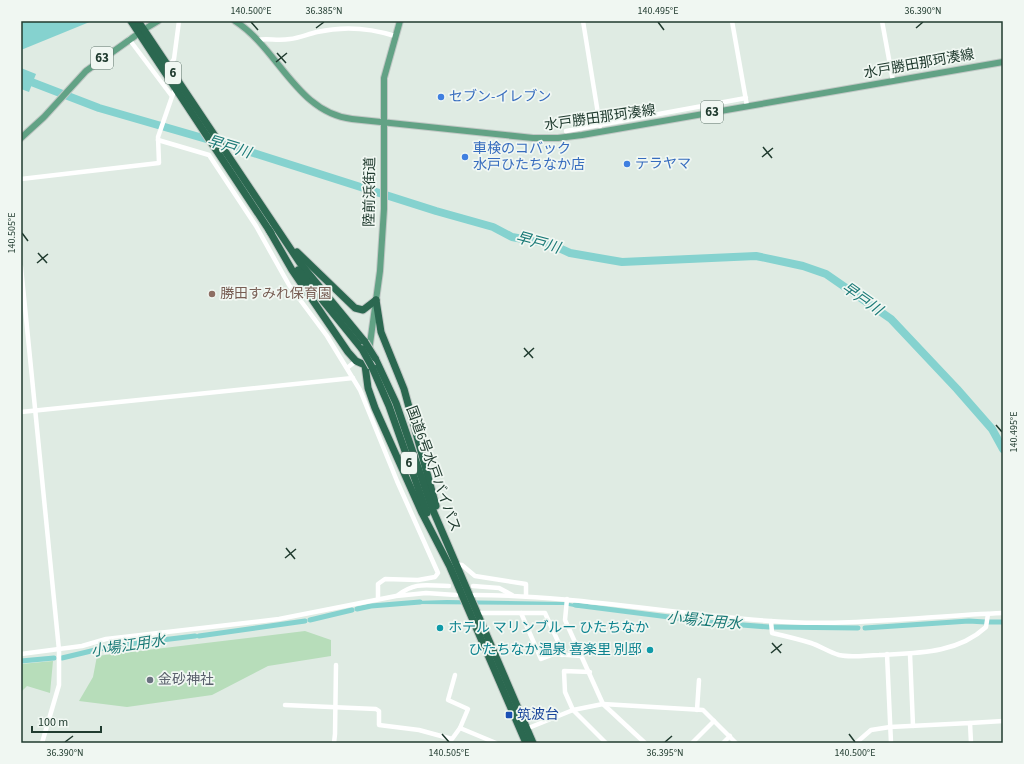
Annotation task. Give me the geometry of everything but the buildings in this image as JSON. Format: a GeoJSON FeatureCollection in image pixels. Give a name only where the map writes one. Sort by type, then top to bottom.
{"type":"FeatureCollection","features":[{"type":"Feature","properties":{"kind":"highway","name":"国道6号水戸バイパス"},"geometry":{"type":"LineString","coordinates":[[134,22],[169,67],[300,263],[365,342],[375,358],[392,392],[432,508],[448,549]]}},
{"type":"Feature","properties":{"kind":"highway","name":"国道6号水戸バイパス"},"geometry":{"type":"LineString","coordinates":[[134,22],[197,122],[296,269],[362,350],[388,401],[419,493],[446,559]]}},
{"type":"Feature","properties":{"kind":"highway"},"geometry":{"type":"LineString","coordinates":[[269,230],[292,270],[348,352],[356,361],[369,366],[368,388],[422,513],[446,559]]}},
{"type":"Feature","properties":{"kind":"highway"},"geometry":{"type":"LineString","coordinates":[[278,231],[304,259],[355,308],[364,310],[376,300]]}},
{"type":"Feature","properties":{"kind":"highway"},"geometry":{"type":"LineString","coordinates":[[376,300],[381,332],[404,389],[448,549]]}},
{"type":"Feature","properties":{"kind":"highway","name":"6"},"geometry":{"type":"LineString","coordinates":[[448,549],[524,730],[526,743]]}},
{"type":"Feature","properties":{"kind":"highway","name":"6"},"geometry":{"type":"LineString","coordinates":[[446,559],[524,730],[533,743]]}},
{"type":"Feature","properties":{"kind":"main road"},"geometry":{"type":"LineString","coordinates":[[148,27],[158,21]]}},
{"type":"Feature","properties":{"kind":"main road","name":"水戸勝田那珂湊線"},"geometry":{"type":"LineString","coordinates":[[235,21],[256,40],[306,96],[320,108],[332,114],[346,119],[533,138],[558,138],[602,131],[1003,62]]}},
{"type":"Feature","properties":{"kind":"main road","name":"陸前浜街道"},"geometry":{"type":"LineString","coordinates":[[369,366],[384,207],[384,78],[400,21]]}},
{"type":"Feature","properties":{"kind":"main road","name":"63"},"geometry":{"type":"LineString","coordinates":[[21,138],[94,64],[132,38]]}},
{"type":"Feature","properties":{"kind":"street"},"geometry":{"type":"LineString","coordinates":[[169,67],[174,59],[179,21]]}},
{"type":"Feature","properties":{"kind":"street"},"geometry":{"type":"LineString","coordinates":[[583,21],[602,131]]}},
{"type":"Feature","properties":{"kind":"street"},"geometry":{"type":"LineString","coordinates":[[732,21],[747,106]]}},
{"type":"Feature","properties":{"kind":"street"},"geometry":{"type":"LineString","coordinates":[[882,21],[893,81]]}},
{"type":"Feature","properties":{"kind":"street"},"geometry":{"type":"LineString","coordinates":[[256,40],[290,39],[318,32],[352,28],[371,30],[395,36]]}},
{"type":"Feature","properties":{"kind":"street"},"geometry":{"type":"LineString","coordinates":[[132,38],[171,95]]}},
{"type":"Feature","properties":{"kind":"street"},"geometry":{"type":"LineString","coordinates":[[21,179],[159,163],[158,139],[171,95],[175,88]]}},
{"type":"Feature","properties":{"kind":"street"},"geometry":{"type":"LineString","coordinates":[[566,131],[746,98]]}},
{"type":"Feature","properties":{"kind":"street"},"geometry":{"type":"LineString","coordinates":[[158,139],[209,155],[256,226],[289,285],[327,336],[360,390],[397,481],[438,573],[435,577],[418,580],[385,578],[378,584],[378,598]]}},
{"type":"Feature","properties":{"kind":"street"},"geometry":{"type":"LineString","coordinates":[[21,267],[59,650],[58,685],[42,743]]}},
{"type":"Feature","properties":{"kind":"street"},"geometry":{"type":"LineString","coordinates":[[347,368],[356,361]]}},
{"type":"Feature","properties":{"kind":"street"},"geometry":{"type":"LineString","coordinates":[[21,412],[353,378]]}},
{"type":"Feature","properties":{"kind":"street"},"geometry":{"type":"LineString","coordinates":[[360,390],[368,388]]}},
{"type":"Feature","properties":{"kind":"street"},"geometry":{"type":"LineString","coordinates":[[455,564],[462,565],[475,576],[526,584],[526,596]]}},
{"type":"Feature","properties":{"kind":"street"},"geometry":{"type":"LineString","coordinates":[[398,595],[411,586],[449,586]]}},
{"type":"Feature","properties":{"kind":"street"},"geometry":{"type":"LineString","coordinates":[[473,586],[499,588],[513,596]]}},
{"type":"Feature","properties":{"kind":"street"},"geometry":{"type":"LineString","coordinates":[[21,654],[59,650],[106,639],[286,618],[398,595],[456,595]]}},
{"type":"Feature","properties":{"kind":"street"},"geometry":{"type":"LineString","coordinates":[[474,595],[526,596],[567,599],[640,609],[822,624],[1003,613]]}},
{"type":"Feature","properties":{"kind":"street"},"geometry":{"type":"LineString","coordinates":[[567,599],[565,620],[590,672],[603,704],[645,743]]}},
{"type":"Feature","properties":{"kind":"street"},"geometry":{"type":"LineString","coordinates":[[476,613],[545,613],[561,648],[562,655]]}},
{"type":"Feature","properties":{"kind":"street"},"geometry":{"type":"LineString","coordinates":[[520,613],[541,659],[554,654],[582,656]]}},
{"type":"Feature","properties":{"kind":"street"},"geometry":{"type":"LineString","coordinates":[[771,621],[772,633],[812,643],[839,655],[851,656],[928,652],[961,643],[986,627],[988,614]]}},
{"type":"Feature","properties":{"kind":"street"},"geometry":{"type":"LineString","coordinates":[[887,654],[891,743]]}},
{"type":"Feature","properties":{"kind":"street"},"geometry":{"type":"LineString","coordinates":[[910,654],[913,726]]}},
{"type":"Feature","properties":{"kind":"street"},"geometry":{"type":"LineString","coordinates":[[334,743],[336,665]]}},
{"type":"Feature","properties":{"kind":"street"},"geometry":{"type":"LineString","coordinates":[[590,672],[564,671],[565,692],[573,710],[606,743]]}},
{"type":"Feature","properties":{"kind":"street"},"geometry":{"type":"LineString","coordinates":[[285,705],[336,706],[376,709],[379,711],[379,725],[418,730],[452,739],[460,728],[468,709],[448,700],[455,675]]}},
{"type":"Feature","properties":{"kind":"street"},"geometry":{"type":"LineString","coordinates":[[697,710],[700,680]]}},
{"type":"Feature","properties":{"kind":"street"},"geometry":{"type":"LineString","coordinates":[[524,730],[573,710],[603,704],[703,710],[736,743]]}},
{"type":"Feature","properties":{"kind":"street"},"geometry":{"type":"LineString","coordinates":[[692,743],[713,719]]}},
{"type":"Feature","properties":{"kind":"street"},"geometry":{"type":"LineString","coordinates":[[856,743],[871,730],[890,727],[1003,721]]}},
{"type":"Feature","properties":{"kind":"street"},"geometry":{"type":"LineString","coordinates":[[970,723],[971,743]]}},
{"type":"Feature","properties":{"kind":"street"},"geometry":{"type":"LineString","coordinates":[[460,728],[496,743]]}},
{"type":"Feature","properties":{"kind":"street"},"geometry":{"type":"LineString","coordinates":[[723,743],[730,736]]}},
{"type":"Feature","properties":{"kind":"green space"},"geometry":{"type":"Polygon","coordinates":[[[305,631],[331,640],[331,656],[268,666],[212,695],[127,707],[79,701],[93,677],[97,656],[305,631]]]}},
{"type":"Feature","properties":{"kind":"green space"},"geometry":{"type":"Polygon","coordinates":[[[53,661],[50,693],[27,686],[21,692],[21,664],[53,661]]]}},
{"type":"Feature","properties":{"kind":"water"},"geometry":{"type":"Polygon","coordinates":[[[21,21],[92,21],[21,50],[21,21]]]}},
{"type":"Feature","properties":{"kind":"water"},"geometry":{"type":"Polygon","coordinates":[[[21,68],[36,74],[29,92],[21,89],[21,68]]]}},
{"type":"Feature","properties":{"kind":"water"},"geometry":{"type":"Polygon","coordinates":[[[447,600],[564,602],[581,605],[580,608],[563,605],[414,604],[414,601],[447,600]]]}},
{"type":"Feature","properties":{"kind":"waterway","name":"早戸川"},"geometry":{"type":"LineString","coordinates":[[21,78],[99,108],[241,149],[436,211],[493,227],[512,237],[550,244],[570,253],[622,262],[756,256],[803,266],[826,274],[891,319],[957,389],[992,429],[1003,449]]}},
{"type":"Feature","properties":{"kind":"waterway","name":"小場江用水"},"geometry":{"type":"LineString","coordinates":[[357,609],[371,606],[420,602]]}},
{"type":"Feature","properties":{"kind":"waterway","name":"小場江用水"},"geometry":{"type":"LineString","coordinates":[[575,605],[716,623],[769,627]]}},
{"type":"Feature","properties":{"kind":"waterway","name":"小場江用水"},"geometry":{"type":"LineString","coordinates":[[310,620],[352,610]]}},
{"type":"Feature","properties":{"kind":"waterway","name":"小場江用水"},"geometry":{"type":"LineString","coordinates":[[199,636],[305,621]]}},
{"type":"Feature","properties":{"kind":"waterway","name":"小場江用水"},"geometry":{"type":"LineString","coordinates":[[865,628],[969,621],[985,622]]}},
{"type":"Feature","properties":{"kind":"waterway","name":"小場江用水"},"geometry":{"type":"LineString","coordinates":[[988,622],[1003,622]]}},
{"type":"Feature","properties":{"kind":"waterway","name":"小場江用水"},"geometry":{"type":"LineString","coordinates":[[772,627],[858,628]]}},
{"type":"Feature","properties":{"kind":"waterway","name":"小場江用水"},"geometry":{"type":"LineString","coordinates":[[62,658],[112,646],[195,636]]}},
{"type":"Feature","properties":{"kind":"waterway","name":"小場江用水"},"geometry":{"type":"LineString","coordinates":[[21,661],[54,658]]}},
{"type":"Feature","properties":{"kind":"place","name":"セブン-イレブン"},"geometry":{"type":"Point","coordinates":[441,97]}},
{"type":"Feature","properties":{"kind":"place","name":"車検のコバック 水戸ひたちなか店"},"geometry":{"type":"Point","coordinates":[465,157]}},
{"type":"Feature","properties":{"kind":"place","name":"テラヤマ"},"geometry":{"type":"Point","coordinates":[627,164]}},
{"type":"Feature","properties":{"kind":"place","name":"勝田すみれ保育園"},"geometry":{"type":"Point","coordinates":[212,294]}},
{"type":"Feature","properties":{"kind":"place","name":"ホテル マリンブルー ひたちなか"},"geometry":{"type":"Point","coordinates":[440,628]}},
{"type":"Feature","properties":{"kind":"place","name":"ひたちなか温泉 喜楽里 別邸"},"geometry":{"type":"Point","coordinates":[650,650]}},
{"type":"Feature","properties":{"kind":"place","name":"金砂神社"},"geometry":{"type":"Point","coordinates":[150,680]}},
{"type":"Feature","properties":{"kind":"place","name":"筑波台"},"geometry":{"type":"Point","coordinates":[509,715]}}]}
